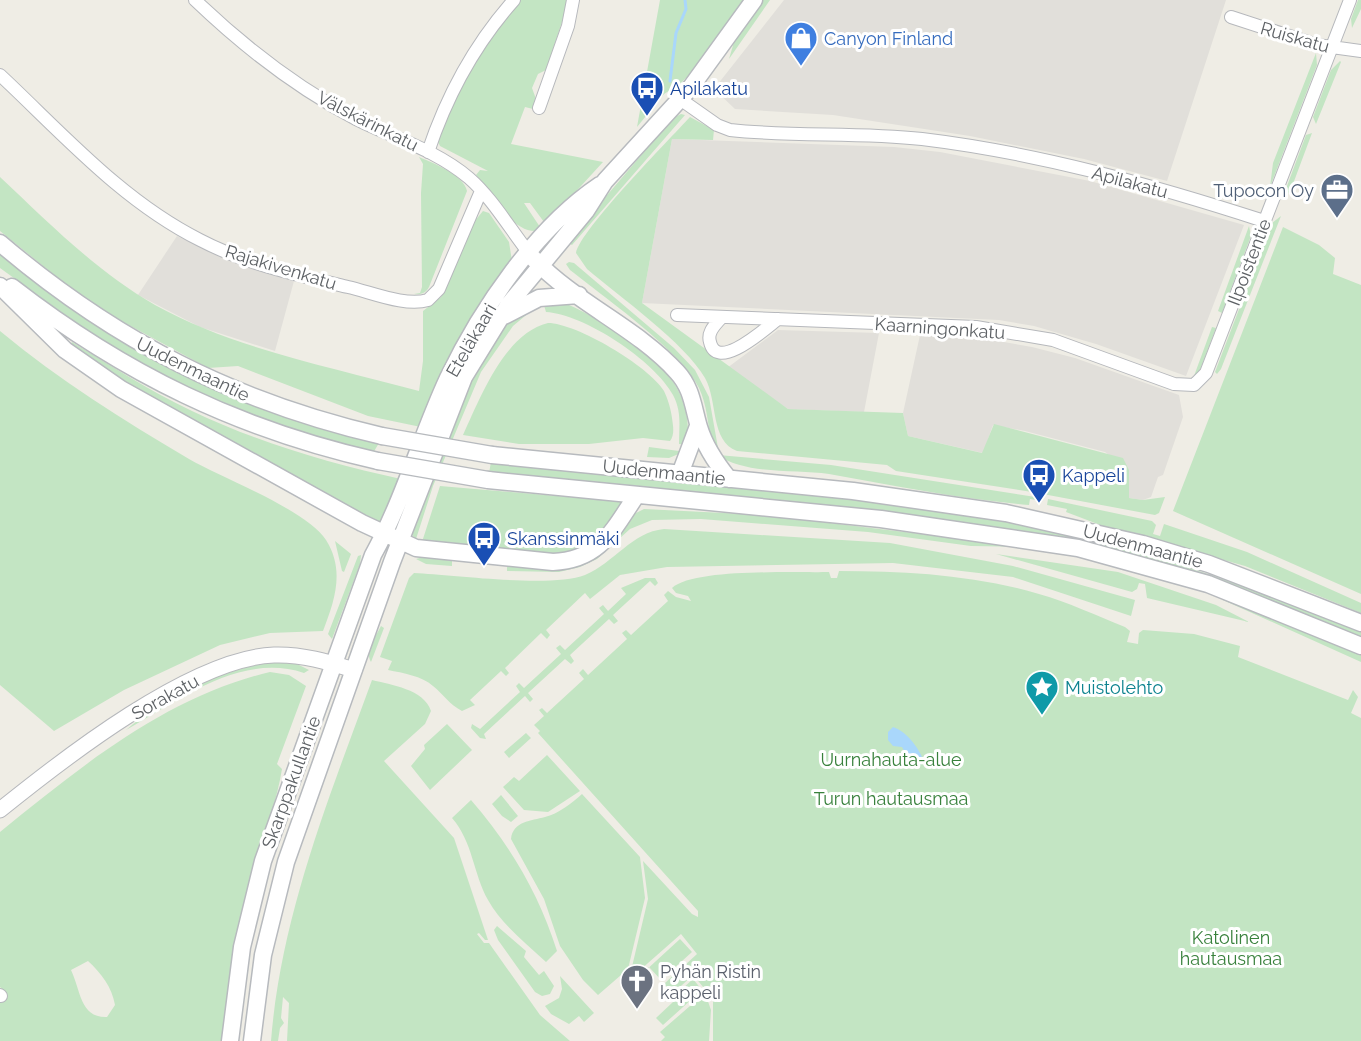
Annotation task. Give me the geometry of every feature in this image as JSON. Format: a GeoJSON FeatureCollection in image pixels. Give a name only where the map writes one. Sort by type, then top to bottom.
{"type":"FeatureCollection","features":[{"type":"Feature","properties":{"kind":"main road","name":"Eteläkaari"},"geometry":{"type":"LineString","coordinates":[[400,541],[453,399],[476,354],[534,259],[575,202],[605,181],[680,99],[754,0]]}},
{"type":"Feature","properties":{"kind":"main road","name":"Uudenmaantie"},"geometry":{"type":"LineString","coordinates":[[0,243],[86,310],[172,362],[269,404],[314,419],[382,436],[492,455],[853,490],[949,504],[1143,544],[1209,564],[1361,623]]}},
{"type":"Feature","properties":{"kind":"main road","name":"Eteläkaari"},"geometry":{"type":"LineString","coordinates":[[385,533],[448,378],[495,298],[534,259]]}},
{"type":"Feature","properties":{"kind":"main road"},"geometry":{"type":"LineString","coordinates":[[534,259],[659,355],[676,371],[692,397],[698,426],[709,450],[729,478]]}},
{"type":"Feature","properties":{"kind":"main road","name":"Uudenmaantie"},"geometry":{"type":"LineString","coordinates":[[0,277],[49,315],[168,389],[210,409],[294,439],[378,461],[488,480],[881,519],[1078,548],[1208,584],[1361,646]]}},
{"type":"Feature","properties":{"kind":"main road"},"geometry":{"type":"LineString","coordinates":[[0,286],[65,350],[121,389],[362,523],[400,541],[426,550],[553,562],[571,561],[584,556],[603,543],[636,496]]}},
{"type":"Feature","properties":{"kind":"main road"},"geometry":{"type":"LineString","coordinates":[[498,320],[539,298],[579,295]]}},
{"type":"Feature","properties":{"kind":"main road"},"geometry":{"type":"LineString","coordinates":[[680,474],[698,426]]}},
{"type":"Feature","properties":{"kind":"main road"},"geometry":{"type":"LineString","coordinates":[[362,523],[373,555]]}},
{"type":"Feature","properties":{"kind":"main road","name":"Skarppakullantie"},"geometry":{"type":"LineString","coordinates":[[230,1041],[236,985],[249,911],[274,829],[373,555],[385,533]]}},
{"type":"Feature","properties":{"kind":"main road","name":"Skarppakullantie"},"geometry":{"type":"LineString","coordinates":[[252,1041],[261,965],[272,912],[294,838],[400,541]]}},
{"type":"Feature","properties":{"kind":"street","name":"Välskärinkatu"},"geometry":{"type":"LineString","coordinates":[[195,0],[257,54],[317,96],[363,122],[428,152],[470,179],[534,259]]}},
{"type":"Feature","properties":{"kind":"street"},"geometry":{"type":"LineString","coordinates":[[428,152],[448,98],[462,72],[514,0]]}},
{"type":"Feature","properties":{"kind":"street"},"geometry":{"type":"LineString","coordinates":[[539,108],[568,26],[573,0]]}},
{"type":"Feature","properties":{"kind":"street","name":"Ilpoistentie"},"geometry":{"type":"LineString","coordinates":[[1194,385],[1206,373],[1350,0]]}},
{"type":"Feature","properties":{"kind":"street","name":"Ruiskatu"},"geometry":{"type":"LineString","coordinates":[[1231,17],[1332,48],[1361,51]]}},
{"type":"Feature","properties":{"kind":"street","name":"Rajakivenkatu"},"geometry":{"type":"LineString","coordinates":[[0,75],[139,202],[199,240],[264,266],[296,274],[404,300],[428,300],[439,290],[481,191]]}},
{"type":"Feature","properties":{"kind":"street","name":"Apilakatu"},"geometry":{"type":"LineString","coordinates":[[680,99],[717,125],[730,130],[901,137],[972,147],[1132,182],[1264,221]]}},
{"type":"Feature","properties":{"kind":"street","name":"Kaarningonkatu"},"geometry":{"type":"LineString","coordinates":[[677,315],[976,327],[1053,340],[1174,384],[1194,385]]}},
{"type":"Feature","properties":{"kind":"street"},"geometry":{"type":"LineString","coordinates":[[721,318],[709,334],[711,346],[722,354],[731,352],[778,319]]}},
{"type":"Feature","properties":{"kind":"street","name":"Sorakatu"},"geometry":{"type":"LineString","coordinates":[[0,810],[54,766],[111,728],[208,673],[247,658],[272,655],[298,656],[354,670]]}},
{"type":"Feature","properties":{"kind":"shaded area"},"geometry":{"type":"Polygon","coordinates":[[[784,0],[1226,0],[1167,181],[1084,159],[970,136],[833,115],[735,109],[714,89],[784,0]]]}},
{"type":"Feature","properties":{"kind":"shaded area"},"geometry":{"type":"Polygon","coordinates":[[[672,139],[894,147],[940,152],[1090,181],[1244,225],[1186,376],[1096,344],[1034,326],[999,320],[642,303],[672,139]]]}},
{"type":"Feature","properties":{"kind":"shaded area"},"geometry":{"type":"Polygon","coordinates":[[[177,236],[227,260],[294,281],[275,351],[200,327],[138,295],[177,236]]]}},
{"type":"Feature","properties":{"kind":"shaded area"},"geometry":{"type":"Polygon","coordinates":[[[778,330],[879,333],[864,412],[788,409],[727,368],[778,330]]]}},
{"type":"Feature","properties":{"kind":"shaded area"},"geometry":{"type":"Polygon","coordinates":[[[920,335],[981,338],[1032,347],[1075,358],[1179,395],[1183,417],[1163,475],[1158,477],[1151,497],[1143,500],[1129,498],[1129,470],[1105,452],[1025,431],[993,425],[983,453],[908,436],[903,413],[920,335]]]}},
{"type":"Feature","properties":{"kind":"green space"},"geometry":{"type":"Polygon","coordinates":[[[519,0],[568,0],[546,70],[538,74],[532,88],[536,99],[533,109],[525,107],[511,144],[603,162],[549,221],[544,222],[530,203],[524,203],[542,230],[532,231],[513,221],[504,212],[476,175],[480,170],[488,171],[440,146],[438,142],[444,122],[461,85],[519,0]]]}},
{"type":"Feature","properties":{"kind":"green space"},"geometry":{"type":"Polygon","coordinates":[[[660,0],[745,0],[703,61],[680,84],[664,94],[637,127],[660,0]]]}},
{"type":"Feature","properties":{"kind":"green space"},"geometry":{"type":"Polygon","coordinates":[[[763,0],[770,0],[729,59],[734,42],[763,0]]]}},
{"type":"Feature","properties":{"kind":"green space"},"geometry":{"type":"Polygon","coordinates":[[[1358,0],[1361,0],[1361,9],[1352,28],[1351,19],[1358,0]]]}},
{"type":"Feature","properties":{"kind":"green space"},"geometry":{"type":"Polygon","coordinates":[[[1316,53],[1317,65],[1270,187],[1273,163],[1316,53]]]}},
{"type":"Feature","properties":{"kind":"green space"},"geometry":{"type":"Polygon","coordinates":[[[1340,61],[1316,124],[1313,117],[1331,70],[1340,61]]]}},
{"type":"Feature","properties":{"kind":"green space"},"geometry":{"type":"Polygon","coordinates":[[[681,114],[685,115],[572,245],[567,242],[673,118],[681,114]]]}},
{"type":"Feature","properties":{"kind":"green space"},"geometry":{"type":"Polygon","coordinates":[[[690,117],[714,130],[713,140],[672,139],[642,303],[788,409],[903,413],[908,436],[982,453],[994,424],[1123,458],[1129,470],[1129,498],[1143,500],[1165,497],[1159,513],[1155,515],[1032,492],[896,471],[887,465],[737,451],[728,446],[718,430],[709,387],[696,364],[668,336],[587,269],[576,253],[581,241],[608,206],[690,117]]]}},
{"type":"Feature","properties":{"kind":"green space"},"geometry":{"type":"Polygon","coordinates":[[[1312,133],[1290,192],[1284,194],[1306,135],[1312,133]]]}},
{"type":"Feature","properties":{"kind":"green space"},"geometry":{"type":"Polygon","coordinates":[[[419,157],[454,175],[465,185],[467,191],[429,287],[421,294],[414,294],[420,293],[422,287],[423,164],[419,157]]]}},
{"type":"Feature","properties":{"kind":"green space"},"geometry":{"type":"Polygon","coordinates":[[[0,177],[93,262],[133,292],[155,305],[217,334],[250,345],[419,391],[423,361],[423,311],[441,297],[469,228],[483,211],[489,213],[509,242],[512,261],[421,427],[368,416],[238,366],[208,368],[112,316],[59,279],[0,231],[0,177]]]}},
{"type":"Feature","properties":{"kind":"green space"},"geometry":{"type":"Polygon","coordinates":[[[1281,216],[1221,369],[1217,374],[1215,372],[1272,223],[1281,216]]]}},
{"type":"Feature","properties":{"kind":"green space"},"geometry":{"type":"Polygon","coordinates":[[[1249,226],[1251,236],[1222,313],[1218,311],[1249,226]]]}},
{"type":"Feature","properties":{"kind":"green space"},"geometry":{"type":"Polygon","coordinates":[[[1283,227],[1319,245],[1335,258],[1333,274],[1361,285],[1361,594],[1173,511],[1283,227]]]}},
{"type":"Feature","properties":{"kind":"green space"},"geometry":{"type":"Polygon","coordinates":[[[0,253],[88,319],[132,347],[178,371],[274,412],[325,429],[379,443],[373,453],[283,429],[144,368],[94,336],[0,268],[0,253]]]}},
{"type":"Feature","properties":{"kind":"green space"},"geometry":{"type":"Polygon","coordinates":[[[574,263],[674,348],[695,370],[709,397],[718,448],[711,442],[704,401],[690,373],[640,325],[570,270],[566,264],[574,263]]]}},
{"type":"Feature","properties":{"kind":"green space"},"geometry":{"type":"Polygon","coordinates":[[[543,302],[563,303],[591,316],[655,362],[674,383],[684,405],[688,429],[687,445],[679,444],[679,413],[676,401],[664,382],[651,368],[635,354],[598,330],[562,315],[546,312],[543,302]]]}},
{"type":"Feature","properties":{"kind":"green space"},"geometry":{"type":"Polygon","coordinates":[[[537,306],[513,326],[481,372],[433,486],[416,539],[411,534],[463,396],[509,320],[537,306]]]}},
{"type":"Feature","properties":{"kind":"green space"},"geometry":{"type":"Polygon","coordinates":[[[548,323],[576,330],[593,338],[628,358],[656,381],[664,391],[670,408],[673,436],[670,441],[643,438],[589,444],[519,444],[463,435],[486,386],[507,353],[533,329],[548,323]]]}},
{"type":"Feature","properties":{"kind":"green space"},"geometry":{"type":"Polygon","coordinates":[[[1212,327],[1216,328],[1200,370],[1194,376],[1212,327]]]}},
{"type":"Feature","properties":{"kind":"green space"},"geometry":{"type":"Polygon","coordinates":[[[0,331],[92,399],[189,459],[283,506],[316,529],[332,551],[337,574],[334,596],[323,631],[270,633],[220,645],[124,690],[54,731],[0,685],[0,331]]]}},
{"type":"Feature","properties":{"kind":"green space"},"geometry":{"type":"Polygon","coordinates":[[[72,342],[161,395],[242,433],[294,451],[401,479],[380,524],[127,387],[70,345],[72,342]]]}},
{"type":"Feature","properties":{"kind":"green space"},"geometry":{"type":"Polygon","coordinates":[[[649,447],[681,453],[669,458],[647,457],[649,447]]]}},
{"type":"Feature","properties":{"kind":"green space"},"geometry":{"type":"Polygon","coordinates":[[[718,455],[831,465],[1042,498],[1042,501],[1030,499],[1029,505],[928,492],[829,474],[756,468],[742,466],[718,455]]]}},
{"type":"Feature","properties":{"kind":"green space"},"geometry":{"type":"Polygon","coordinates":[[[491,462],[825,494],[1024,523],[1067,532],[1194,569],[1361,630],[1361,639],[1163,564],[489,473],[491,462]]]}},
{"type":"Feature","properties":{"kind":"green space"},"geometry":{"type":"Polygon","coordinates":[[[440,486],[627,502],[597,540],[562,557],[422,542],[440,486]]]}},
{"type":"Feature","properties":{"kind":"green space"},"geometry":{"type":"Polygon","coordinates":[[[1048,499],[1152,521],[1156,525],[1153,534],[1160,536],[1164,524],[1247,552],[1361,603],[1361,613],[1245,566],[1103,526],[1066,512],[1067,509],[1047,505],[1048,499]]]}},
{"type":"Feature","properties":{"kind":"green space"},"geometry":{"type":"Polygon","coordinates":[[[644,509],[764,515],[1029,547],[971,546],[868,532],[701,519],[652,520],[630,529],[597,559],[580,567],[559,572],[507,571],[507,566],[559,567],[630,516],[644,509]]]}},
{"type":"Feature","properties":{"kind":"green space"},"geometry":{"type":"Polygon","coordinates":[[[664,529],[890,543],[1013,566],[1135,600],[1131,616],[1013,577],[893,563],[667,567],[620,575],[590,599],[585,593],[546,630],[550,635],[547,639],[541,633],[505,668],[509,673],[506,676],[501,671],[470,700],[475,705],[462,711],[423,680],[388,670],[392,661],[380,657],[409,578],[414,573],[527,581],[570,579],[595,570],[642,536],[664,529]]]}},
{"type":"Feature","properties":{"kind":"green space"},"geometry":{"type":"Polygon","coordinates":[[[335,541],[351,554],[344,572],[342,571],[335,541]]]}},
{"type":"Feature","properties":{"kind":"green space"},"geometry":{"type":"Polygon","coordinates":[[[996,554],[1118,572],[1216,605],[1249,622],[1147,598],[1145,584],[1139,583],[1137,589],[1132,592],[996,554]]]}},
{"type":"Feature","properties":{"kind":"green space"},"geometry":{"type":"Polygon","coordinates":[[[361,555],[360,564],[332,639],[328,634],[358,556],[361,555]]]}},
{"type":"Feature","properties":{"kind":"green space"},"geometry":{"type":"Polygon","coordinates":[[[426,556],[452,561],[452,566],[426,564],[416,559],[426,556]]]}},
{"type":"Feature","properties":{"kind":"green space","name":"Turun hautausmaa"},"geometry":{"type":"Polygon","coordinates":[[[839,571],[940,575],[990,582],[1061,601],[1125,627],[1130,631],[1127,642],[1138,644],[1139,633],[1143,630],[1194,634],[1240,646],[1238,657],[1348,700],[1353,690],[1358,697],[1351,713],[1361,718],[1361,1041],[713,1041],[713,999],[685,965],[697,954],[681,934],[631,978],[627,974],[631,971],[648,899],[643,861],[692,914],[698,917],[698,911],[538,733],[540,731],[534,725],[544,716],[539,710],[542,708],[547,713],[584,679],[579,673],[583,669],[588,675],[627,639],[622,633],[626,630],[631,635],[668,601],[664,595],[668,591],[676,597],[691,601],[688,596],[676,593],[672,588],[684,582],[723,574],[771,572],[829,572],[831,578],[837,578],[839,571]]]}},
{"type":"Feature","properties":{"kind":"green space"},"geometry":{"type":"Polygon","coordinates":[[[645,578],[655,578],[658,583],[655,586],[650,581],[613,615],[618,621],[614,624],[609,619],[570,655],[574,661],[571,664],[565,659],[528,693],[533,699],[530,702],[525,696],[484,734],[486,739],[480,738],[471,728],[472,724],[480,729],[520,692],[516,686],[519,683],[524,688],[561,654],[556,648],[560,645],[565,650],[604,614],[599,608],[603,605],[608,611],[626,594],[621,588],[645,578]]]}},
{"type":"Feature","properties":{"kind":"green space"},"geometry":{"type":"Polygon","coordinates":[[[1224,597],[1361,653],[1361,662],[1223,600],[1224,597]]]}},
{"type":"Feature","properties":{"kind":"green space"},"geometry":{"type":"Polygon","coordinates":[[[381,626],[384,628],[371,662],[370,648],[381,626]]]}},
{"type":"Feature","properties":{"kind":"green space"},"geometry":{"type":"Polygon","coordinates":[[[273,662],[297,664],[309,670],[304,673],[280,668],[257,669],[234,674],[189,693],[126,730],[159,706],[195,686],[233,671],[273,662]]]}},
{"type":"Feature","properties":{"kind":"green space"},"geometry":{"type":"Polygon","coordinates":[[[270,672],[289,675],[306,686],[277,764],[282,769],[280,781],[239,928],[227,996],[223,1041],[0,1041],[0,993],[3,990],[0,987],[0,832],[61,783],[126,737],[160,716],[232,683],[270,672]],[[88,961],[71,970],[86,1008],[98,1016],[107,1017],[115,1005],[114,998],[105,981],[88,961]]]}},
{"type":"Feature","properties":{"kind":"green space"},"geometry":{"type":"Polygon","coordinates":[[[372,680],[414,693],[422,698],[431,711],[425,724],[384,761],[454,838],[488,940],[485,940],[479,933],[477,934],[484,943],[489,943],[540,1015],[570,1041],[287,1041],[289,1003],[283,997],[281,1018],[284,1023],[280,1028],[278,1041],[271,1041],[276,994],[296,903],[324,813],[372,680]]]}},
{"type":"Feature","properties":{"kind":"green space"},"geometry":{"type":"Polygon","coordinates":[[[447,724],[472,750],[430,790],[411,766],[425,749],[424,745],[447,724]]]}},
{"type":"Feature","properties":{"kind":"green space"},"geometry":{"type":"Polygon","coordinates":[[[526,733],[531,738],[509,758],[504,752],[526,733]]]}},
{"type":"Feature","properties":{"kind":"green space"},"geometry":{"type":"Polygon","coordinates":[[[547,755],[580,791],[548,812],[524,810],[503,787],[514,777],[519,781],[547,755]]]}},
{"type":"Feature","properties":{"kind":"green space"},"geometry":{"type":"Polygon","coordinates":[[[582,794],[640,857],[645,898],[628,969],[598,995],[583,980],[560,946],[544,899],[511,839],[512,833],[519,825],[555,813],[582,794]]]}},
{"type":"Feature","properties":{"kind":"green space"},"geometry":{"type":"Polygon","coordinates":[[[501,795],[518,816],[511,822],[502,816],[492,804],[501,795]]]}},
{"type":"Feature","properties":{"kind":"green space"},"geometry":{"type":"Polygon","coordinates":[[[471,800],[511,853],[532,890],[557,951],[546,962],[514,933],[493,909],[483,890],[469,847],[452,818],[471,800]]]}},
{"type":"Feature","properties":{"kind":"green space"},"geometry":{"type":"Polygon","coordinates":[[[497,926],[526,951],[524,957],[539,975],[544,971],[554,986],[550,994],[542,996],[535,992],[498,940],[494,930],[497,926]]]}},
{"type":"Feature","properties":{"kind":"green space"},"geometry":{"type":"Polygon","coordinates":[[[680,939],[692,952],[661,980],[649,967],[680,939]]]}},
{"type":"Feature","properties":{"kind":"green space"},"geometry":{"type":"Polygon","coordinates":[[[682,967],[691,977],[672,994],[664,984],[682,967]]]}},
{"type":"Feature","properties":{"kind":"green space"},"geometry":{"type":"Polygon","coordinates":[[[560,976],[594,1013],[584,1022],[579,1016],[569,1024],[551,1014],[545,1006],[559,998],[562,989],[560,976]]]}},
{"type":"Feature","properties":{"kind":"green space"},"geometry":{"type":"Polygon","coordinates":[[[693,979],[702,990],[663,1025],[656,1018],[673,1002],[671,999],[693,979]]]}},
{"type":"Feature","properties":{"kind":"green space"},"geometry":{"type":"Polygon","coordinates":[[[705,993],[711,1010],[709,1041],[661,1041],[665,1037],[660,1032],[705,993]]]}},
{"type":"Feature","properties":{"kind":"water"},"geometry":{"type":"Polygon","coordinates":[[[893,727],[907,736],[915,745],[923,759],[920,765],[911,763],[902,747],[893,746],[888,740],[888,732],[893,727]]]}},
{"type":"Feature","properties":{"kind":"waterway"},"geometry":{"type":"LineString","coordinates":[[670,81],[676,33],[686,9],[685,0]]}},
{"type":"Feature","properties":{"kind":"place","name":"Canyon Finland"},"geometry":{"type":"Point","coordinates":[801,67]}},
{"type":"Feature","properties":{"kind":"place","name":"Apilakatu"},"geometry":{"type":"Point","coordinates":[647,117]}},
{"type":"Feature","properties":{"kind":"place","name":"Tupocon Oy"},"geometry":{"type":"Point","coordinates":[1337,219]}},
{"type":"Feature","properties":{"kind":"place","name":"Kappeli"},"geometry":{"type":"Point","coordinates":[1039,504]}},
{"type":"Feature","properties":{"kind":"place","name":"Skanssinmäki"},"geometry":{"type":"Point","coordinates":[484,567]}},
{"type":"Feature","properties":{"kind":"place","name":"Muistolehto"},"geometry":{"type":"Point","coordinates":[1042,716]}},
{"type":"Feature","properties":{"kind":"place","name":"Pyhän Ristin kappeli"},"geometry":{"type":"Point","coordinates":[637,1010]}},
{"type":"Feature","properties":{"kind":"park label","name":"Uurnahauta-alue"},"geometry":{"type":"Point","coordinates":[891,759]}},
{"type":"Feature","properties":{"kind":"park label","name":"Katolinen hautausmaa"},"geometry":{"type":"Point","coordinates":[1231,947]}}]}
